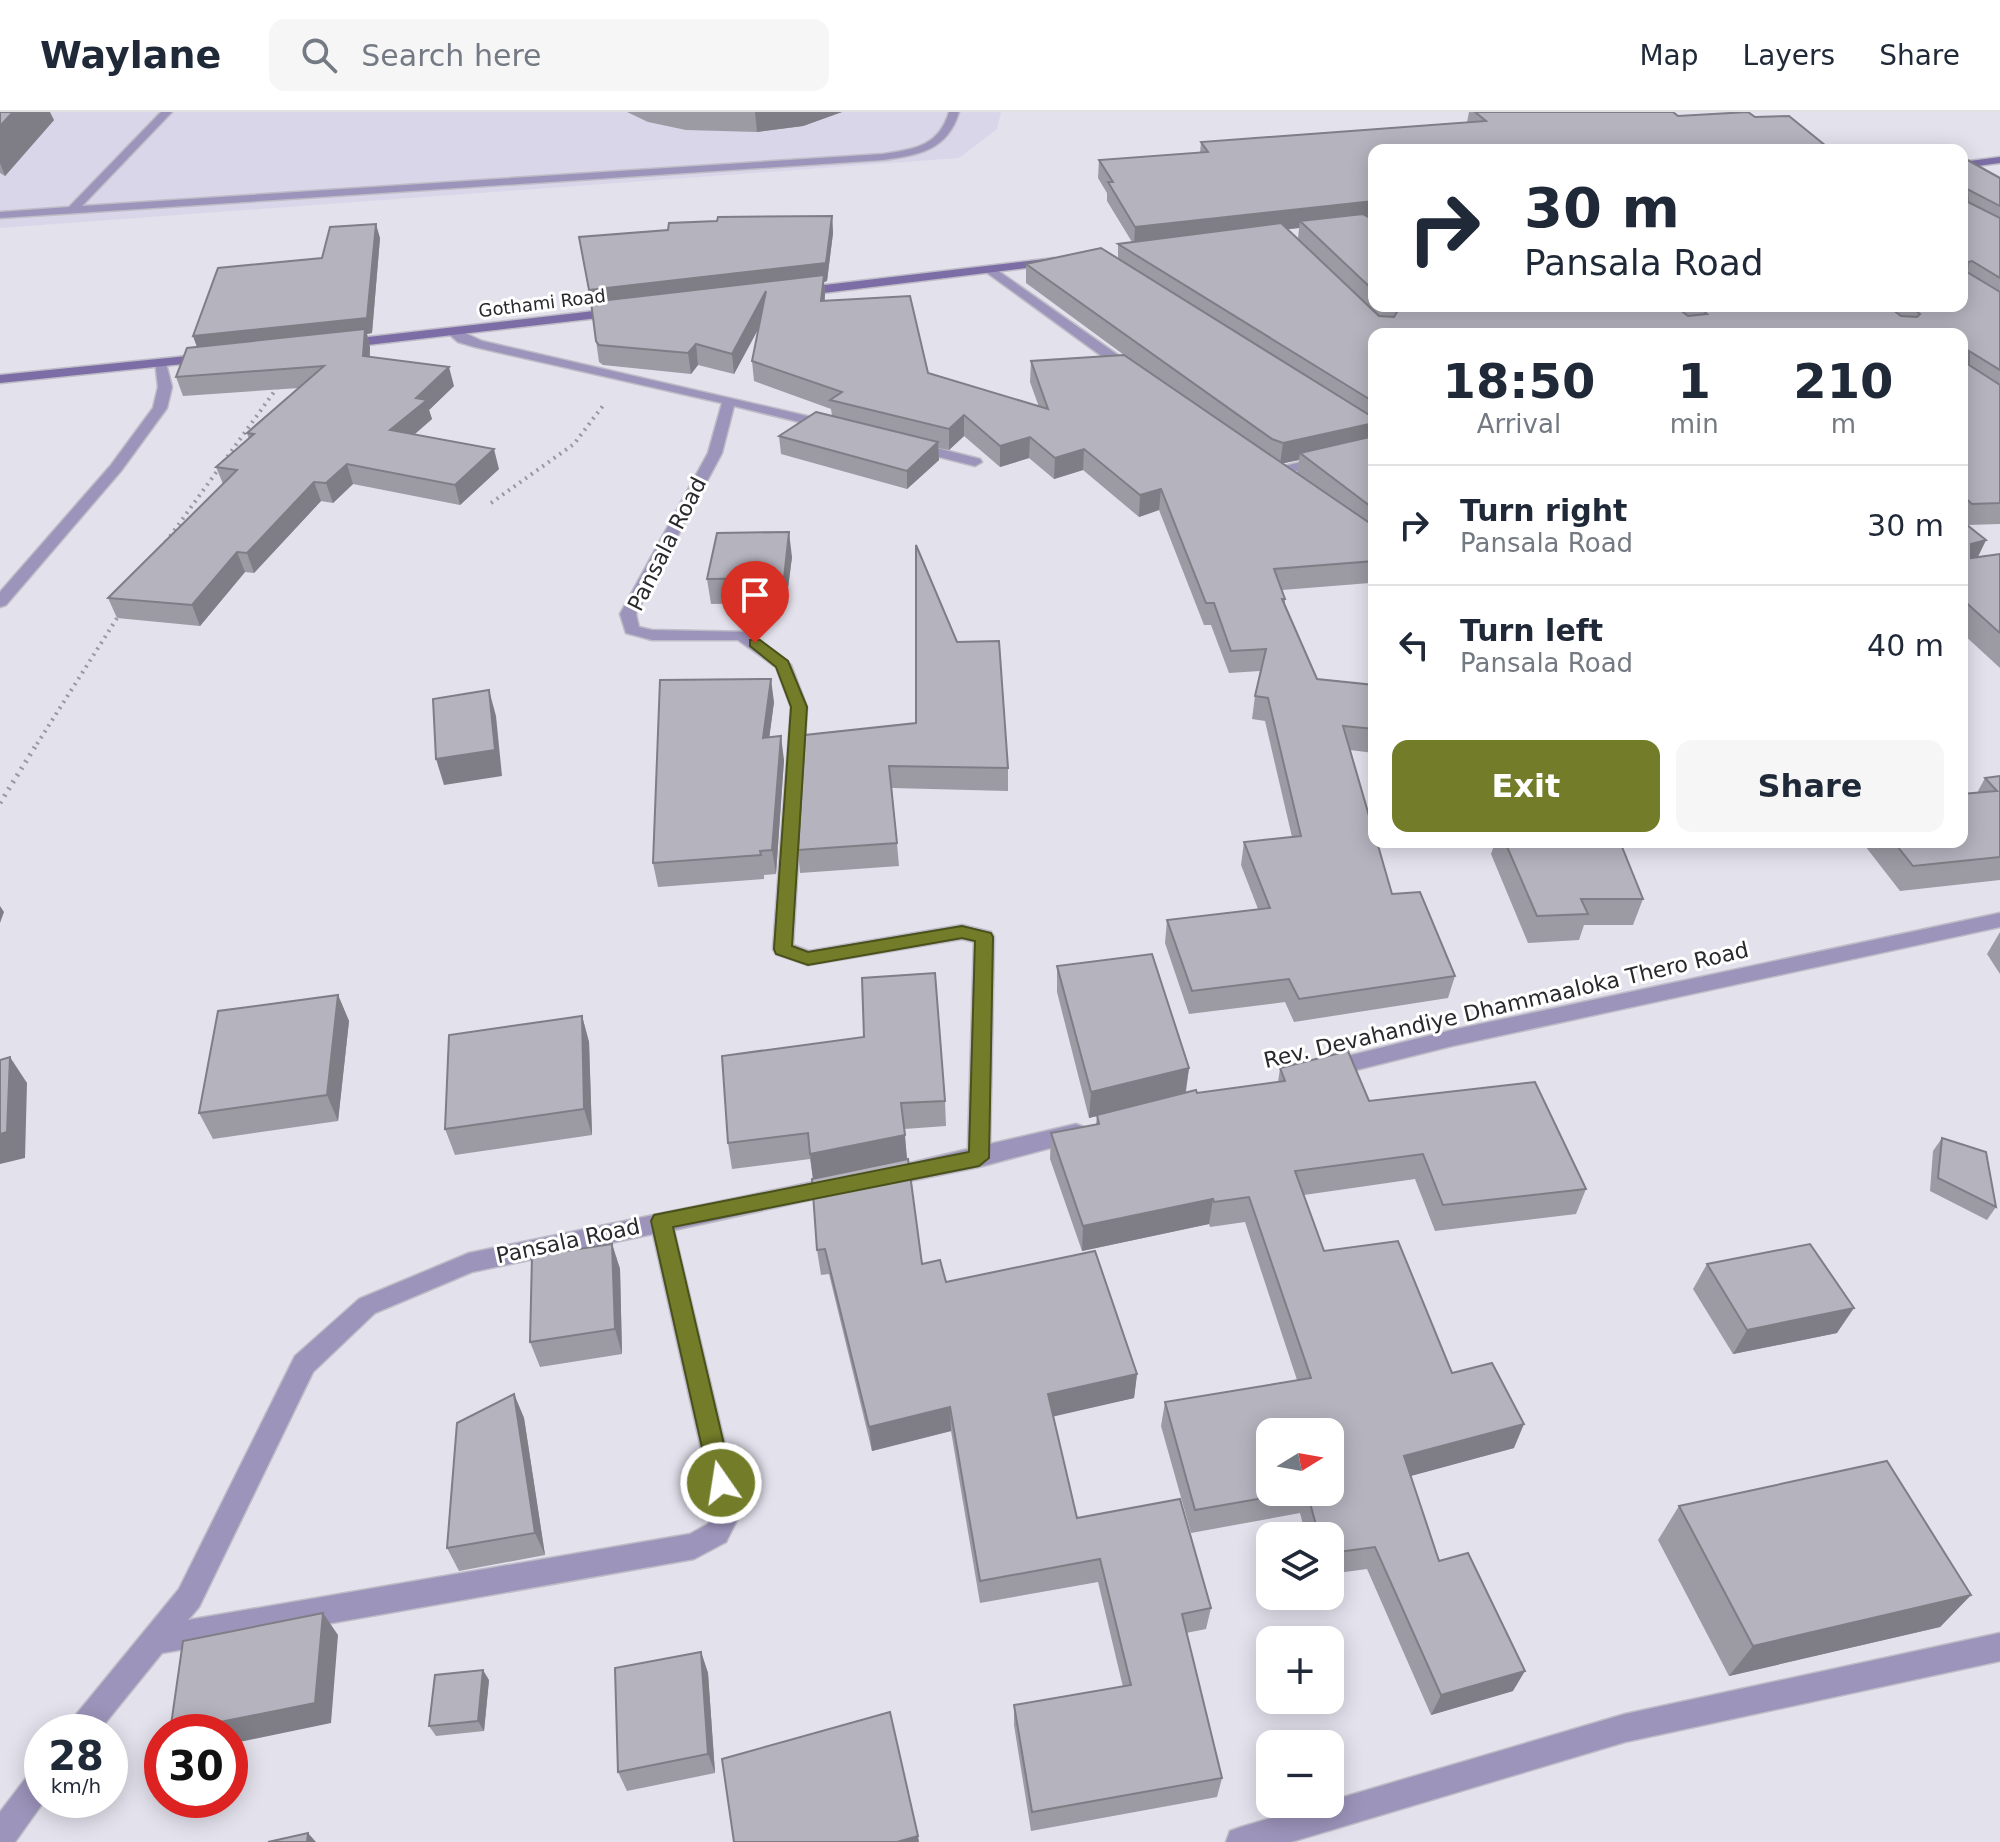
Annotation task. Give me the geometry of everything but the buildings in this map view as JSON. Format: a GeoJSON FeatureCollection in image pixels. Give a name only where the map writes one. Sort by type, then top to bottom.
{"type":"FeatureCollection","features":[{"type":"Feature","properties":{"kind":"street"},"geometry":{"type":"LineString","coordinates":[[74,208],[167,112]]}},
{"type":"Feature","properties":{"kind":"street"},"geometry":{"type":"LineString","coordinates":[[0,215],[883,157],[910,153],[941,141],[950,130],[954,112]]}},
{"type":"Feature","properties":{"kind":"street"},"geometry":{"type":"LineString","coordinates":[[1968,164],[2000,160]]}},
{"type":"Feature","properties":{"kind":"street"},"geometry":{"type":"LineString","coordinates":[[785,293],[1066,261]]}},
{"type":"Feature","properties":{"kind":"street"},"geometry":{"type":"LineString","coordinates":[[990,270],[1139,377]]}},
{"type":"Feature","properties":{"kind":"street","name":"Gothami Road"},"geometry":{"type":"LineString","coordinates":[[306,348],[627,312]]}},
{"type":"Feature","properties":{"kind":"street"},"geometry":{"type":"LineString","coordinates":[[454,332],[479,344],[837,427]]}},
{"type":"Feature","properties":{"kind":"street"},"geometry":{"type":"LineString","coordinates":[[0,379],[219,357]]}},
{"type":"Feature","properties":{"kind":"street"},"geometry":{"type":"LineString","coordinates":[[0,602],[116,468],[160,408],[165,387],[160,363]]}},
{"type":"Feature","properties":{"kind":"street","name":"Pansala Road"},"geometry":{"type":"LineString","coordinates":[[95,1714],[189,1598],[304,1364],[367,1306],[469,1263],[661,1221],[979,1158],[984,937],[962,932],[808,958],[783,949],[799,707],[783,665],[742,635],[652,635],[632,630],[628,614],[715,453],[729,401]]}},
{"type":"Feature","properties":{"kind":"street"},"geometry":{"type":"LineString","coordinates":[[898,443],[975,462]]}},
{"type":"Feature","properties":{"kind":"street"},"geometry":{"type":"LineString","coordinates":[[1250,457],[1285,476],[1368,451]]}},
{"type":"Feature","properties":{"kind":"street","name":"Rev. Devahandiye Dhammaaloka Thero Road"},"geometry":{"type":"LineString","coordinates":[[1315,1073],[1452,1038],[2000,920]]}},
{"type":"Feature","properties":{"kind":"street"},"geometry":{"type":"LineString","coordinates":[[979,1158],[1101,1127]]}},
{"type":"Feature","properties":{"kind":"street"},"geometry":{"type":"LineString","coordinates":[[155,1640],[694,1546],[717,1533],[728,1512],[661,1221]]}},
{"type":"Feature","properties":{"kind":"street"},"geometry":{"type":"LineString","coordinates":[[1241,1842],[1625,1728],[2000,1647]]}},
{"type":"Feature","properties":{"kind":"street"},"geometry":{"type":"LineString","coordinates":[[0,1837],[24,1804]]}},
{"type":"Feature","properties":{"kind":"path"},"geometry":{"type":"LineString","coordinates":[[165,543],[306,348]]}},
{"type":"Feature","properties":{"kind":"path"},"geometry":{"type":"LineString","coordinates":[[491,503],[574,444],[625,377]]}},
{"type":"Feature","properties":{"kind":"path"},"geometry":{"type":"LineString","coordinates":[[0,803],[124,608]]}},
{"type":"Feature","properties":{"kind":"shaded area"},"geometry":{"type":"Polygon","coordinates":[[[0,112],[1001,112],[997,129],[959,158],[0,228],[0,112]]]}},
{"type":"Feature","properties":{"kind":"route"},"geometry":{"type":"LineString","coordinates":[[721,1483],[661,1221],[979,1158],[984,937],[962,932],[808,958],[783,949],[799,707],[783,665],[755,643]]}}]}
